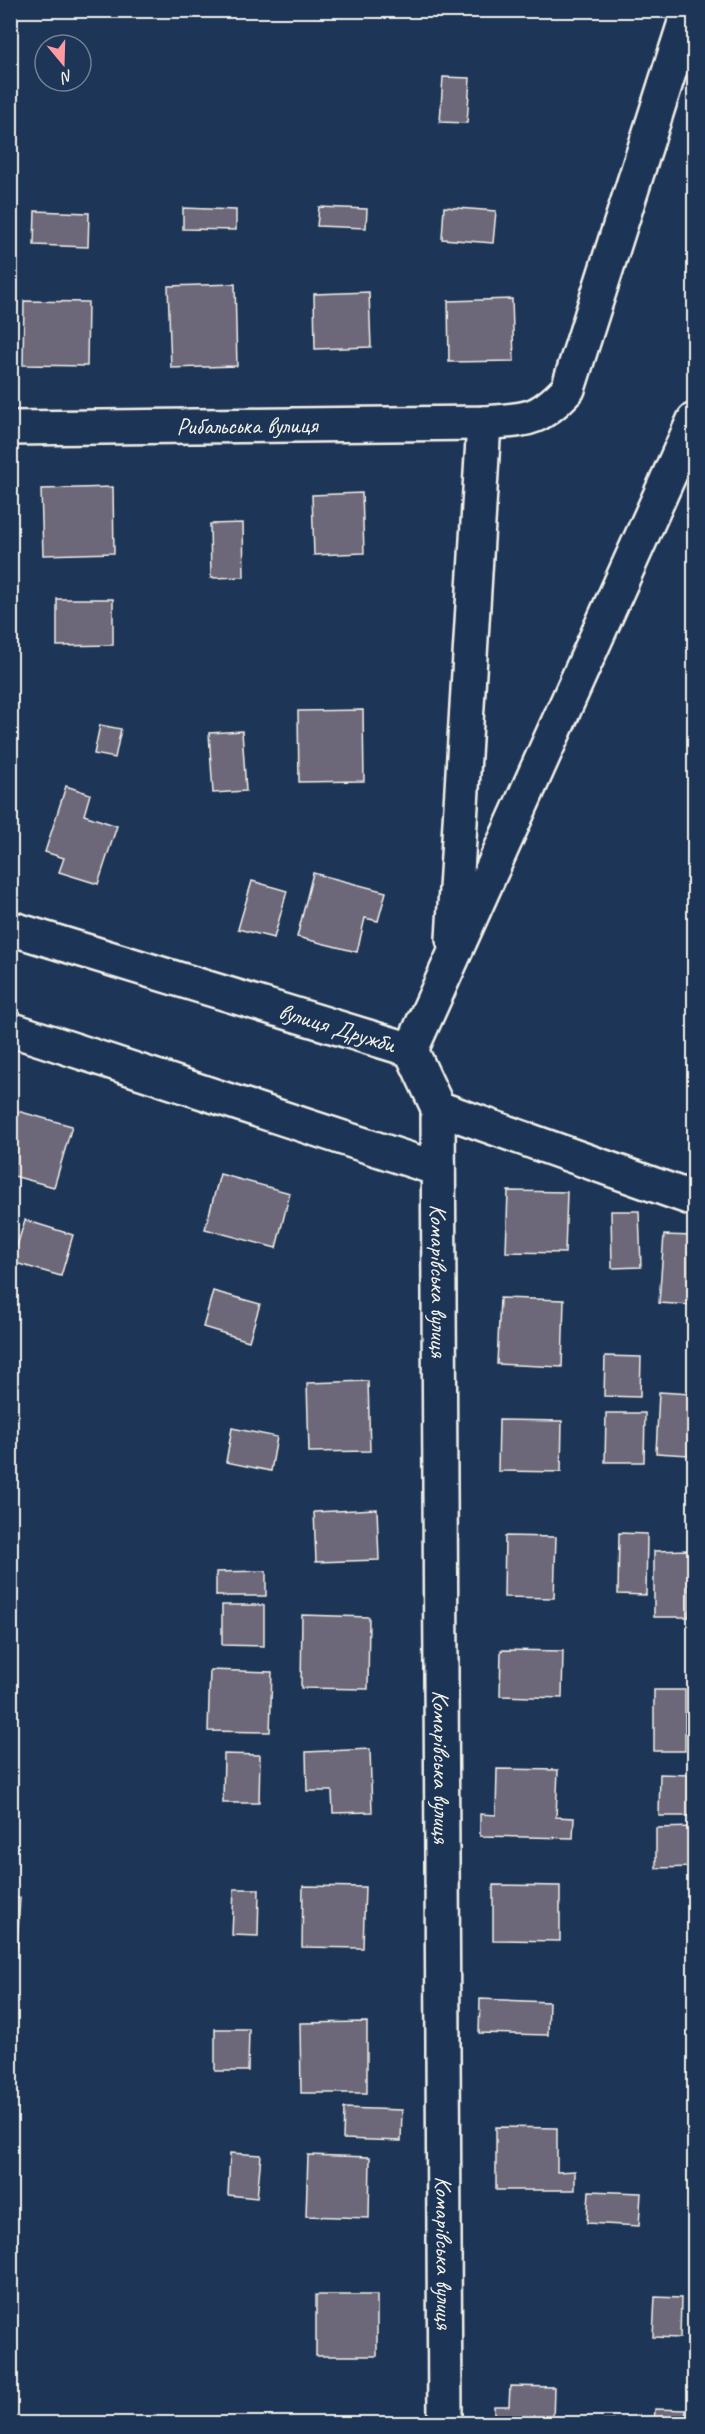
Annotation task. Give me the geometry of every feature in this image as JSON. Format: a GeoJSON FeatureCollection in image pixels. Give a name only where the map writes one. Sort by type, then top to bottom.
{"type":"FeatureCollection","features":[{"type":"Feature","properties":{"kind":"street","name":"Рибальська вулиця"},"geometry":{"type":"LineString","coordinates":[[10,428],[484,423],[531,418],[552,406],[568,389],[689,10]]}},
{"type":"Feature","properties":{"kind":"street"},"geometry":{"type":"LineString","coordinates":[[411,1050],[694,420]]}},
{"type":"Feature","properties":{"kind":"street"},"geometry":{"type":"LineString","coordinates":[[452,959],[484,423]]}},
{"type":"Feature","properties":{"kind":"street","name":"вулиця Дружби"},"geometry":{"type":"LineString","coordinates":[[10,928],[411,1050],[438,1108]]}},
{"type":"Feature","properties":{"kind":"street"},"geometry":{"type":"LineString","coordinates":[[10,1029],[438,1169]]}},
{"type":"Feature","properties":{"kind":"street"},"geometry":{"type":"LineString","coordinates":[[438,1108],[694,1199]]}},
{"type":"Feature","properties":{"kind":"street","name":"Комарівська вулиця"},"geometry":{"type":"LineString","coordinates":[[438,1108],[445,2424]]}},
{"type":"Feature","properties":{"kind":"building"},"geometry":{"type":"Polygon","coordinates":[[[443,77],[470,78],[467,123],[440,122],[443,77]]]}},
{"type":"Feature","properties":{"kind":"building"},"geometry":{"type":"Polygon","coordinates":[[[319,207],[367,209],[366,228],[317,226],[319,207]]]}},
{"type":"Feature","properties":{"kind":"building"},"geometry":{"type":"Polygon","coordinates":[[[444,207],[496,211],[493,243],[442,239],[444,207]]]}},
{"type":"Feature","properties":{"kind":"building"},"geometry":{"type":"Polygon","coordinates":[[[183,208],[236,210],[236,230],[183,229],[183,208]]]}},
{"type":"Feature","properties":{"kind":"building"},"geometry":{"type":"Polygon","coordinates":[[[35,211],[89,213],[88,247],[34,245],[35,211]]]}},
{"type":"Feature","properties":{"kind":"building"},"geometry":{"type":"Polygon","coordinates":[[[235,284],[237,366],[171,368],[168,286],[235,284]]]}},
{"type":"Feature","properties":{"kind":"building"},"geometry":{"type":"Polygon","coordinates":[[[369,292],[371,347],[315,349],[314,294],[369,292]]]}},
{"type":"Feature","properties":{"kind":"building"},"geometry":{"type":"Polygon","coordinates":[[[512,299],[514,361],[449,362],[448,301],[512,299]]]}},
{"type":"Feature","properties":{"kind":"building"},"geometry":{"type":"Polygon","coordinates":[[[24,301],[88,302],[87,366],[23,365],[24,301]]]}},
{"type":"Feature","properties":{"kind":"building"},"geometry":{"type":"Polygon","coordinates":[[[113,487],[114,553],[43,555],[41,489],[113,487]]]}},
{"type":"Feature","properties":{"kind":"building"},"geometry":{"type":"Polygon","coordinates":[[[362,493],[364,553],[314,555],[312,495],[362,493]]]}},
{"type":"Feature","properties":{"kind":"building"},"geometry":{"type":"Polygon","coordinates":[[[243,523],[244,577],[211,578],[210,524],[243,523]]]}},
{"type":"Feature","properties":{"kind":"building"},"geometry":{"type":"Polygon","coordinates":[[[57,599],[113,599],[113,645],[57,646],[57,599]]]}},
{"type":"Feature","properties":{"kind":"building"},"geometry":{"type":"Polygon","coordinates":[[[363,710],[364,781],[299,782],[298,711],[363,710]]]}},
{"type":"Feature","properties":{"kind":"building"},"geometry":{"type":"Polygon","coordinates":[[[100,725],[121,729],[115,758],[94,754],[100,725]]]}},
{"type":"Feature","properties":{"kind":"building"},"geometry":{"type":"Polygon","coordinates":[[[242,731],[246,791],[213,793],[209,733],[242,731]]]}},
{"type":"Feature","properties":{"kind":"building"},"geometry":{"type":"Polygon","coordinates":[[[66,786],[90,794],[84,815],[117,826],[98,884],[59,872],[64,858],[45,852],[66,786]]]}},
{"type":"Feature","properties":{"kind":"building"},"geometry":{"type":"Polygon","coordinates":[[[313,873],[386,892],[378,921],[365,918],[357,952],[297,937],[313,873]]]}},
{"type":"Feature","properties":{"kind":"building"},"geometry":{"type":"Polygon","coordinates":[[[252,881],[287,891],[274,938],[238,929],[252,881]]]}},
{"type":"Feature","properties":{"kind":"building"},"geometry":{"type":"Polygon","coordinates":[[[10,1109],[72,1126],[54,1187],[10,1175],[10,1109]]]}},
{"type":"Feature","properties":{"kind":"building"},"geometry":{"type":"Polygon","coordinates":[[[220,1174],[290,1193],[276,1248],[205,1229],[220,1174]]]}},
{"type":"Feature","properties":{"kind":"building"},"geometry":{"type":"Polygon","coordinates":[[[508,1191],[567,1192],[565,1253],[506,1252],[508,1191]]]}},
{"type":"Feature","properties":{"kind":"building"},"geometry":{"type":"Polygon","coordinates":[[[611,1211],[639,1211],[641,1267],[612,1268],[611,1211]]]}},
{"type":"Feature","properties":{"kind":"building"},"geometry":{"type":"Polygon","coordinates":[[[25,1220],[73,1235],[61,1276],[12,1262],[25,1220]]]}},
{"type":"Feature","properties":{"kind":"building"},"geometry":{"type":"Polygon","coordinates":[[[664,1235],[694,1236],[691,1305],[659,1303],[664,1235]]]}},
{"type":"Feature","properties":{"kind":"building"},"geometry":{"type":"Polygon","coordinates":[[[213,1291],[260,1304],[249,1341],[203,1327],[213,1291]]]}},
{"type":"Feature","properties":{"kind":"building"},"geometry":{"type":"Polygon","coordinates":[[[500,1298],[564,1300],[562,1367],[497,1364],[500,1298]]]}},
{"type":"Feature","properties":{"kind":"building"},"geometry":{"type":"Polygon","coordinates":[[[605,1356],[641,1357],[640,1397],[604,1396],[605,1356]]]}},
{"type":"Feature","properties":{"kind":"building"},"geometry":{"type":"Polygon","coordinates":[[[368,1381],[370,1451],[309,1452],[307,1383],[368,1381]]]}},
{"type":"Feature","properties":{"kind":"building"},"geometry":{"type":"Polygon","coordinates":[[[659,1392],[692,1394],[689,1455],[656,1453],[659,1392]]]}},
{"type":"Feature","properties":{"kind":"building"},"geometry":{"type":"Polygon","coordinates":[[[606,1413],[645,1413],[644,1462],[605,1462],[606,1413]]]}},
{"type":"Feature","properties":{"kind":"building"},"geometry":{"type":"Polygon","coordinates":[[[499,1420],[562,1421],[561,1472],[498,1471],[499,1420]]]}},
{"type":"Feature","properties":{"kind":"building"},"geometry":{"type":"Polygon","coordinates":[[[232,1428],[277,1437],[271,1471],[226,1462],[232,1428]]]}},
{"type":"Feature","properties":{"kind":"building"},"geometry":{"type":"Polygon","coordinates":[[[377,1509],[379,1560],[316,1562],[314,1512],[377,1509]]]}},
{"type":"Feature","properties":{"kind":"building"},"geometry":{"type":"Polygon","coordinates":[[[619,1533],[647,1534],[646,1595],[618,1594],[619,1533]]]}},
{"type":"Feature","properties":{"kind":"building"},"geometry":{"type":"Polygon","coordinates":[[[505,1536],[556,1537],[554,1598],[504,1597],[505,1536]]]}},
{"type":"Feature","properties":{"kind":"building"},"geometry":{"type":"Polygon","coordinates":[[[689,1550],[689,1617],[654,1617],[654,1551],[689,1550]]]}},
{"type":"Feature","properties":{"kind":"building"},"geometry":{"type":"Polygon","coordinates":[[[266,1571],[266,1596],[216,1596],[216,1572],[266,1571]]]}},
{"type":"Feature","properties":{"kind":"building"},"geometry":{"type":"Polygon","coordinates":[[[222,1605],[264,1605],[264,1646],[222,1645],[222,1605]]]}},
{"type":"Feature","properties":{"kind":"building"},"geometry":{"type":"Polygon","coordinates":[[[302,1615],[369,1617],[368,1689],[301,1688],[302,1615]]]}},
{"type":"Feature","properties":{"kind":"building"},"geometry":{"type":"Polygon","coordinates":[[[501,1650],[563,1651],[562,1698],[500,1696],[501,1650]]]}},
{"type":"Feature","properties":{"kind":"building"},"geometry":{"type":"Polygon","coordinates":[[[210,1670],[272,1672],[270,1732],[208,1731],[210,1670]]]}},
{"type":"Feature","properties":{"kind":"building"},"geometry":{"type":"Polygon","coordinates":[[[654,1690],[685,1690],[685,1751],[654,1751],[654,1690]]]}},
{"type":"Feature","properties":{"kind":"building"},"geometry":{"type":"Polygon","coordinates":[[[370,1749],[372,1812],[333,1813],[332,1791],[307,1791],[306,1752],[370,1749]]]}},
{"type":"Feature","properties":{"kind":"building"},"geometry":{"type":"Polygon","coordinates":[[[224,1754],[260,1755],[259,1803],[223,1803],[224,1754]]]}},
{"type":"Feature","properties":{"kind":"building"},"geometry":{"type":"Polygon","coordinates":[[[497,1769],[558,1770],[556,1817],[574,1818],[573,1838],[480,1836],[480,1814],[496,1815],[497,1769]]]}},
{"type":"Feature","properties":{"kind":"building"},"geometry":{"type":"Polygon","coordinates":[[[660,1774],[691,1775],[690,1816],[659,1816],[660,1774]]]}},
{"type":"Feature","properties":{"kind":"building"},"geometry":{"type":"Polygon","coordinates":[[[694,1827],[694,1867],[656,1868],[656,1828],[694,1827]]]}},
{"type":"Feature","properties":{"kind":"building"},"geometry":{"type":"Polygon","coordinates":[[[493,1885],[560,1886],[560,1941],[493,1940],[493,1885]]]}},
{"type":"Feature","properties":{"kind":"building"},"geometry":{"type":"Polygon","coordinates":[[[303,1886],[365,1887],[363,1948],[302,1947],[303,1886]]]}},
{"type":"Feature","properties":{"kind":"building"},"geometry":{"type":"Polygon","coordinates":[[[234,1889],[259,1889],[258,1936],[232,1935],[234,1889]]]}},
{"type":"Feature","properties":{"kind":"building"},"geometry":{"type":"Polygon","coordinates":[[[10,1898],[20,1898],[17,1949],[10,1948],[10,1898]]]}},
{"type":"Feature","properties":{"kind":"building"},"geometry":{"type":"Polygon","coordinates":[[[480,1999],[549,2002],[548,2035],[479,2033],[480,1999]]]}},
{"type":"Feature","properties":{"kind":"building"},"geometry":{"type":"Polygon","coordinates":[[[367,2022],[367,2093],[301,2093],[300,2023],[367,2022]]]}},
{"type":"Feature","properties":{"kind":"building"},"geometry":{"type":"Polygon","coordinates":[[[215,2029],[249,2029],[248,2071],[215,2071],[215,2029]]]}},
{"type":"Feature","properties":{"kind":"building"},"geometry":{"type":"Polygon","coordinates":[[[10,2057],[14,2057],[14,2108],[10,2108],[10,2057]]]}},
{"type":"Feature","properties":{"kind":"building"},"geometry":{"type":"Polygon","coordinates":[[[344,2108],[402,2110],[401,2141],[343,2139],[344,2108]]]}},
{"type":"Feature","properties":{"kind":"building"},"geometry":{"type":"Polygon","coordinates":[[[496,2127],[557,2128],[557,2172],[575,2171],[575,2190],[496,2190],[496,2127]]]}},
{"type":"Feature","properties":{"kind":"building"},"geometry":{"type":"Polygon","coordinates":[[[230,2153],[261,2155],[257,2198],[228,2195],[230,2153]]]}},
{"type":"Feature","properties":{"kind":"building"},"geometry":{"type":"Polygon","coordinates":[[[308,2155],[370,2157],[369,2218],[306,2216],[308,2155]]]}},
{"type":"Feature","properties":{"kind":"building"},"geometry":{"type":"Polygon","coordinates":[[[589,2191],[641,2193],[639,2226],[587,2223],[589,2191]]]}},
{"type":"Feature","properties":{"kind":"building"},"geometry":{"type":"Polygon","coordinates":[[[316,2295],[377,2295],[377,2356],[316,2356],[316,2295]]]}},
{"type":"Feature","properties":{"kind":"building"},"geometry":{"type":"Polygon","coordinates":[[[655,2297],[681,2298],[680,2338],[653,2337],[655,2297]]]}},
{"type":"Feature","properties":{"kind":"building"},"geometry":{"type":"Polygon","coordinates":[[[510,2386],[554,2387],[553,2424],[494,2424],[494,2406],[509,2406],[510,2386]]]}},
{"type":"Feature","properties":{"kind":"building"},"geometry":{"type":"Polygon","coordinates":[[[655,2409],[686,2410],[685,2424],[654,2424],[655,2409]]]}},
{"type":"Feature","properties":{"kind":"building"},"geometry":{"type":"Polygon","coordinates":[[[639,2420],[639,2424],[604,2424],[604,2421],[639,2420]]]}}]}
